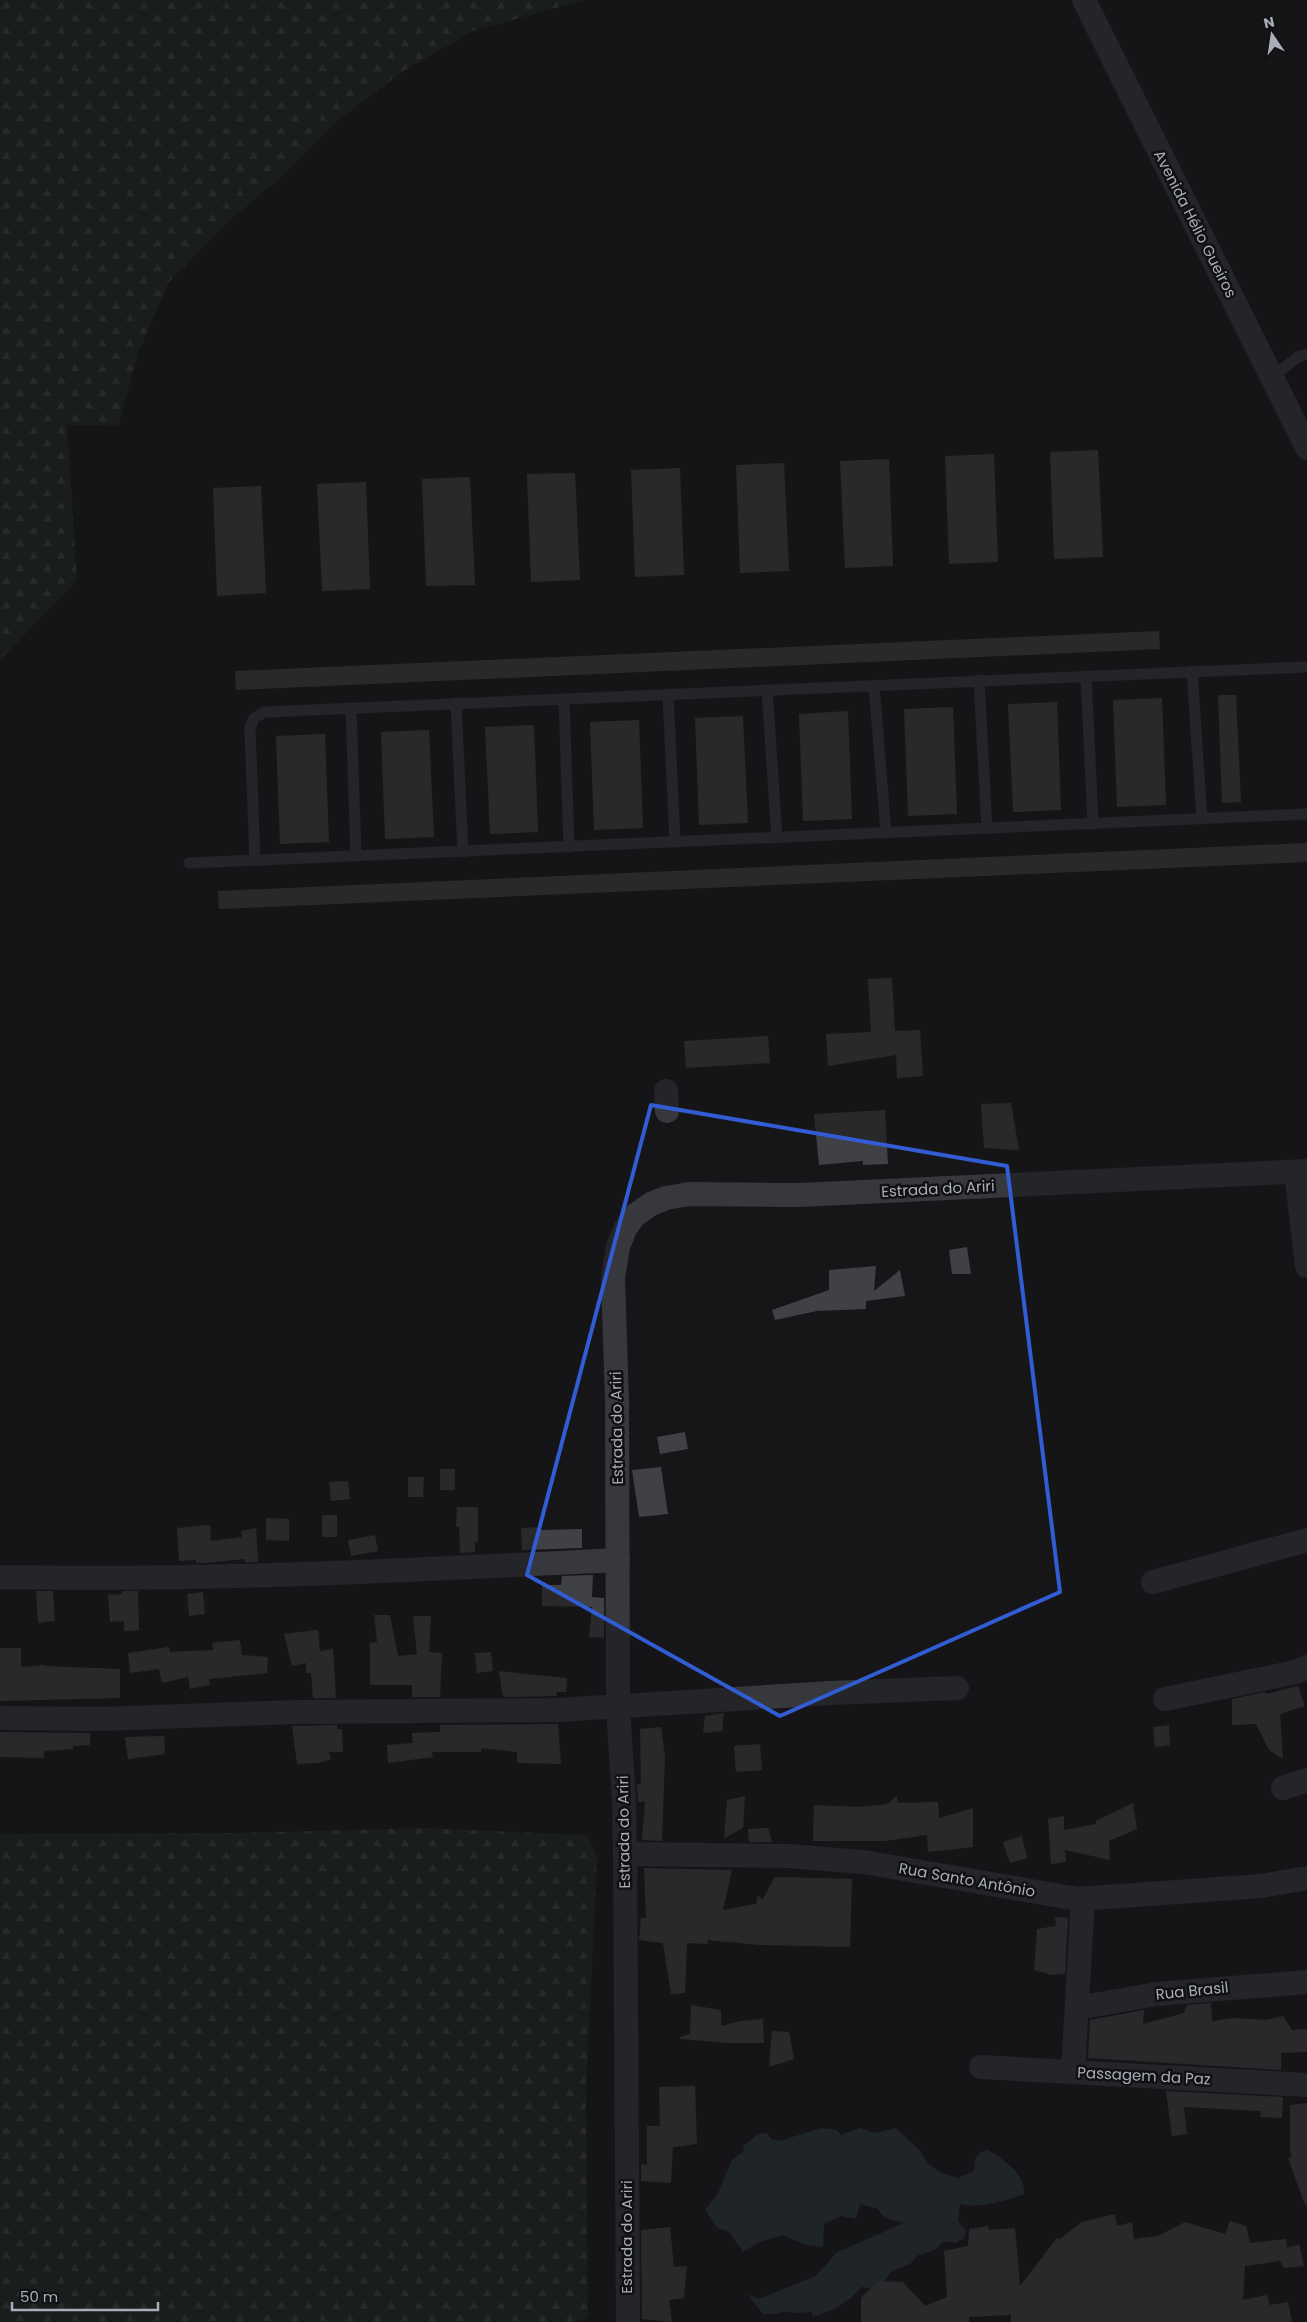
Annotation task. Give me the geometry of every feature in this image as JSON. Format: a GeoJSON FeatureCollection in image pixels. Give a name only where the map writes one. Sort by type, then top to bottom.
{"type":"FeatureCollection","features":[{"type":"Feature","properties":{"kind":"street","name":"Avenida Hélio Gueiros"},"geometry":{"type":"LineString","coordinates":[[1084,0],[1307,448]]}},
{"type":"Feature","properties":{"kind":"street"},"geometry":{"type":"LineString","coordinates":[[1301,1172],[1307,1266]]}},
{"type":"Feature","properties":{"kind":"street","name":"Estrada do Ariri"},"geometry":{"type":"LineString","coordinates":[[628,2322],[625,1854],[624,1800],[618,1706],[618,1560],[613,1279],[618,1247],[625,1229],[634,1216],[651,1204],[676,1195],[799,1195],[1301,1172]]}},
{"type":"Feature","properties":{"kind":"street"},"geometry":{"type":"LineString","coordinates":[[1153,1582],[1307,1540]]}},
{"type":"Feature","properties":{"kind":"street"},"geometry":{"type":"LineString","coordinates":[[0,1576],[113,1579],[257,1577],[618,1560]]}},
{"type":"Feature","properties":{"kind":"street"},"geometry":{"type":"LineString","coordinates":[[1165,1699],[1296,1672],[1307,1667]]}},
{"type":"Feature","properties":{"kind":"street"},"geometry":{"type":"LineString","coordinates":[[0,1718],[98,1719],[298,1712],[558,1710],[831,1693],[958,1688]]}},
{"type":"Feature","properties":{"kind":"street"},"geometry":{"type":"LineString","coordinates":[[1283,1788],[1307,1780]]}},
{"type":"Feature","properties":{"kind":"street","name":"Rua Santo Antônio"},"geometry":{"type":"LineString","coordinates":[[625,1854],[789,1856],[863,1862],[1083,1899],[1261,1886],[1307,1878]]}},
{"type":"Feature","properties":{"kind":"street"},"geometry":{"type":"LineString","coordinates":[[1073,2072],[1083,1899]]}},
{"type":"Feature","properties":{"kind":"street","name":"Rua Brasil"},"geometry":{"type":"LineString","coordinates":[[1078,2008],[1157,1994],[1307,1982]]}},
{"type":"Feature","properties":{"kind":"street","name":"Passagem da Paz"},"geometry":{"type":"LineString","coordinates":[[981,2067],[1307,2085]]}},
{"type":"Feature","properties":{"kind":"lane"},"geometry":{"type":"LineString","coordinates":[[1272,377],[1298,357],[1307,354]]}},
{"type":"Feature","properties":{"kind":"lane"},"geometry":{"type":"LineString","coordinates":[[1294,667],[1307,659]]}},
{"type":"Feature","properties":{"kind":"lane"},"geometry":{"type":"LineString","coordinates":[[255,861],[250,729],[254,718],[265,712],[1307,667]]}},
{"type":"Feature","properties":{"kind":"lane"},"geometry":{"type":"LineString","coordinates":[[1192,671],[1202,819]]}},
{"type":"Feature","properties":{"kind":"lane"},"geometry":{"type":"LineString","coordinates":[[1086,676],[1093,824]]}},
{"type":"Feature","properties":{"kind":"lane"},"geometry":{"type":"LineString","coordinates":[[979,680],[987,829]]}},
{"type":"Feature","properties":{"kind":"lane"},"geometry":{"type":"LineString","coordinates":[[874,685],[886,833]]}},
{"type":"Feature","properties":{"kind":"lane"},"geometry":{"type":"LineString","coordinates":[[767,690],[777,838]]}},
{"type":"Feature","properties":{"kind":"lane"},"geometry":{"type":"LineString","coordinates":[[668,694],[675,842]]}},
{"type":"Feature","properties":{"kind":"lane"},"geometry":{"type":"LineString","coordinates":[[564,699],[569,847]]}},
{"type":"Feature","properties":{"kind":"lane"},"geometry":{"type":"LineString","coordinates":[[456,703],[463,852]]}},
{"type":"Feature","properties":{"kind":"lane"},"geometry":{"type":"LineString","coordinates":[[351,708],[356,856]]}},
{"type":"Feature","properties":{"kind":"lane"},"geometry":{"type":"LineString","coordinates":[[189,864],[1307,814]]}},
{"type":"Feature","properties":{"kind":"highlighted area"},"geometry":{"type":"Polygon","coordinates":[[[651,1105],[1007,1166],[1060,1592],[780,1716],[527,1575],[651,1105]]]}},
{"type":"Feature","properties":{"kind":"green space"},"geometry":{"type":"Polygon","coordinates":[[[0,0],[584,0],[473,31],[402,72],[340,119],[281,177],[221,228],[168,283],[138,354],[118,426],[67,425],[77,580],[0,660],[0,0]]]}},
{"type":"Feature","properties":{"kind":"green space"},"geometry":{"type":"Polygon","coordinates":[[[423,1828],[587,1835],[597,1856],[586,2093],[588,2318],[573,2322],[0,2322],[0,1834],[239,1833],[423,1828]]]}},
{"type":"Feature","properties":{"kind":"shaded area"},"geometry":{"type":"Polygon","coordinates":[[[821,2128],[837,2130],[841,2135],[860,2128],[875,2133],[896,2128],[920,2151],[929,2165],[942,2173],[958,2178],[974,2171],[975,2159],[980,2152],[988,2150],[1007,2163],[1017,2173],[1023,2186],[1024,2194],[984,2205],[960,2204],[958,2221],[966,2231],[964,2238],[956,2243],[944,2241],[933,2251],[918,2255],[910,2264],[892,2271],[878,2289],[861,2287],[840,2306],[813,2317],[812,2312],[794,2313],[783,2311],[777,2314],[763,2314],[747,2294],[759,2299],[816,2276],[836,2253],[904,2223],[886,2218],[876,2208],[860,2204],[856,2219],[841,2216],[824,2224],[823,2247],[806,2245],[783,2235],[759,2242],[743,2252],[729,2231],[717,2228],[705,2210],[718,2193],[732,2160],[743,2152],[744,2145],[758,2134],[767,2133],[771,2139],[780,2141],[821,2128]]]}},
{"type":"Feature","properties":{"kind":"building"},"geometry":{"type":"Polygon","coordinates":[[[1098,450],[1103,557],[1054,559],[1050,452],[1098,450]]]}},
{"type":"Feature","properties":{"kind":"building"},"geometry":{"type":"Polygon","coordinates":[[[994,454],[998,562],[949,564],[945,456],[994,454]]]}},
{"type":"Feature","properties":{"kind":"building"},"geometry":{"type":"Polygon","coordinates":[[[889,459],[893,566],[845,568],[840,461],[889,459]]]}},
{"type":"Feature","properties":{"kind":"building"},"geometry":{"type":"Polygon","coordinates":[[[784,463],[789,571],[740,573],[736,465],[784,463]]]}},
{"type":"Feature","properties":{"kind":"building"},"geometry":{"type":"Polygon","coordinates":[[[680,468],[684,575],[635,577],[631,470],[680,468]]]}},
{"type":"Feature","properties":{"kind":"building"},"geometry":{"type":"Polygon","coordinates":[[[575,473],[580,580],[531,582],[527,474],[575,473]]]}},
{"type":"Feature","properties":{"kind":"building"},"geometry":{"type":"Polygon","coordinates":[[[470,477],[475,585],[426,586],[422,479],[470,477]]]}},
{"type":"Feature","properties":{"kind":"building"},"geometry":{"type":"Polygon","coordinates":[[[366,482],[370,589],[322,591],[317,484],[366,482]]]}},
{"type":"Feature","properties":{"kind":"building"},"geometry":{"type":"Polygon","coordinates":[[[261,486],[266,593],[217,596],[213,488],[261,486]]]}},
{"type":"Feature","properties":{"kind":"building"},"geometry":{"type":"Polygon","coordinates":[[[1159,631],[1160,649],[236,690],[235,671],[1159,631]]]}},
{"type":"Feature","properties":{"kind":"building"},"geometry":{"type":"Polygon","coordinates":[[[1218,695],[1236,695],[1241,802],[1222,803],[1218,695]]]}},
{"type":"Feature","properties":{"kind":"building"},"geometry":{"type":"Polygon","coordinates":[[[1162,698],[1166,805],[1117,807],[1113,700],[1162,698]]]}},
{"type":"Feature","properties":{"kind":"building"},"geometry":{"type":"Polygon","coordinates":[[[1057,702],[1061,810],[1013,812],[1008,704],[1057,702]]]}},
{"type":"Feature","properties":{"kind":"building"},"geometry":{"type":"Polygon","coordinates":[[[953,707],[957,814],[908,816],[904,709],[953,707]]]}},
{"type":"Feature","properties":{"kind":"building"},"geometry":{"type":"Polygon","coordinates":[[[848,711],[852,819],[803,821],[799,714],[848,711]]]}},
{"type":"Feature","properties":{"kind":"building"},"geometry":{"type":"Polygon","coordinates":[[[743,716],[748,823],[699,825],[695,718],[743,716]]]}},
{"type":"Feature","properties":{"kind":"building"},"geometry":{"type":"Polygon","coordinates":[[[639,720],[643,828],[594,830],[590,722],[639,720]]]}},
{"type":"Feature","properties":{"kind":"building"},"geometry":{"type":"Polygon","coordinates":[[[534,725],[538,832],[490,834],[485,727],[534,725]]]}},
{"type":"Feature","properties":{"kind":"building"},"geometry":{"type":"Polygon","coordinates":[[[429,730],[434,837],[385,839],[381,732],[429,730]]]}},
{"type":"Feature","properties":{"kind":"building"},"geometry":{"type":"Polygon","coordinates":[[[325,734],[329,842],[280,844],[276,736],[325,734]]]}},
{"type":"Feature","properties":{"kind":"building"},"geometry":{"type":"Polygon","coordinates":[[[1307,843],[1307,862],[219,909],[218,891],[1307,843]]]}},
{"type":"Feature","properties":{"kind":"building"},"geometry":{"type":"Polygon","coordinates":[[[892,978],[895,1031],[920,1030],[923,1076],[897,1078],[896,1055],[828,1066],[826,1034],[871,1032],[868,979],[892,978]]]}},
{"type":"Feature","properties":{"kind":"building"},"geometry":{"type":"Polygon","coordinates":[[[768,1036],[770,1063],[686,1068],[684,1041],[768,1036]]]}},
{"type":"Feature","properties":{"kind":"building"},"geometry":{"type":"Polygon","coordinates":[[[1011,1103],[1019,1150],[984,1148],[981,1104],[1011,1103]]]}},
{"type":"Feature","properties":{"kind":"building"},"geometry":{"type":"Polygon","coordinates":[[[885,1110],[888,1164],[863,1165],[863,1161],[819,1165],[814,1114],[885,1110]]]}},
{"type":"Feature","properties":{"kind":"building"},"geometry":{"type":"Polygon","coordinates":[[[967,1247],[971,1274],[952,1274],[949,1250],[967,1247]]]}},
{"type":"Feature","properties":{"kind":"building"},"geometry":{"type":"Polygon","coordinates":[[[876,1266],[874,1291],[900,1270],[905,1296],[866,1301],[866,1309],[817,1311],[775,1320],[772,1310],[829,1290],[829,1270],[876,1266]]]}},
{"type":"Feature","properties":{"kind":"building"},"geometry":{"type":"Polygon","coordinates":[[[685,1432],[688,1449],[660,1454],[657,1437],[685,1432]]]}},
{"type":"Feature","properties":{"kind":"building"},"geometry":{"type":"Polygon","coordinates":[[[661,1467],[668,1514],[639,1517],[632,1470],[661,1467]]]}},
{"type":"Feature","properties":{"kind":"building"},"geometry":{"type":"Polygon","coordinates":[[[440,1469],[455,1469],[455,1490],[440,1490],[440,1469]]]}},
{"type":"Feature","properties":{"kind":"building"},"geometry":{"type":"Polygon","coordinates":[[[408,1477],[424,1477],[423,1497],[408,1497],[408,1477]]]}},
{"type":"Feature","properties":{"kind":"building"},"geometry":{"type":"Polygon","coordinates":[[[348,1481],[350,1499],[331,1501],[329,1482],[348,1481]]]}},
{"type":"Feature","properties":{"kind":"building"},"geometry":{"type":"Polygon","coordinates":[[[457,1507],[478,1507],[478,1542],[475,1542],[475,1552],[460,1553],[459,1527],[456,1527],[457,1507]]]}},
{"type":"Feature","properties":{"kind":"building"},"geometry":{"type":"Polygon","coordinates":[[[322,1515],[337,1515],[337,1537],[322,1537],[322,1515]]]}},
{"type":"Feature","properties":{"kind":"building"},"geometry":{"type":"Polygon","coordinates":[[[266,1518],[289,1519],[289,1541],[266,1540],[266,1518]]]}},
{"type":"Feature","properties":{"kind":"building"},"geometry":{"type":"Polygon","coordinates":[[[210,1525],[211,1541],[242,1537],[241,1531],[256,1528],[258,1562],[245,1562],[245,1559],[203,1563],[196,1563],[196,1560],[179,1561],[177,1528],[210,1525]]]}},
{"type":"Feature","properties":{"kind":"building"},"geometry":{"type":"Polygon","coordinates":[[[541,1527],[541,1530],[582,1529],[582,1548],[522,1550],[521,1528],[541,1527]]]}},
{"type":"Feature","properties":{"kind":"building"},"geometry":{"type":"Polygon","coordinates":[[[375,1535],[378,1551],[351,1556],[348,1540],[375,1535]]]}},
{"type":"Feature","properties":{"kind":"building"},"geometry":{"type":"Polygon","coordinates":[[[593,1575],[592,1597],[604,1598],[604,1638],[589,1637],[592,1607],[542,1606],[542,1585],[561,1585],[562,1576],[593,1575]]]}},
{"type":"Feature","properties":{"kind":"building"},"geometry":{"type":"Polygon","coordinates":[[[36,1591],[53,1591],[55,1621],[38,1623],[36,1591]]]}},
{"type":"Feature","properties":{"kind":"building"},"geometry":{"type":"Polygon","coordinates":[[[122,1591],[138,1591],[139,1630],[124,1631],[124,1621],[110,1622],[108,1595],[122,1594],[122,1591]]]}},
{"type":"Feature","properties":{"kind":"building"},"geometry":{"type":"Polygon","coordinates":[[[203,1592],[205,1614],[189,1616],[187,1594],[203,1592]]]}},
{"type":"Feature","properties":{"kind":"building"},"geometry":{"type":"Polygon","coordinates":[[[374,1615],[390,1615],[398,1656],[417,1654],[413,1616],[431,1616],[429,1652],[442,1653],[440,1697],[412,1697],[412,1685],[370,1685],[370,1643],[377,1642],[374,1615]]]}},
{"type":"Feature","properties":{"kind":"building"},"geometry":{"type":"Polygon","coordinates":[[[318,1630],[320,1651],[333,1649],[336,1698],[313,1698],[311,1673],[306,1673],[306,1663],[292,1666],[284,1634],[318,1630]]]}},
{"type":"Feature","properties":{"kind":"building"},"geometry":{"type":"Polygon","coordinates":[[[240,1640],[242,1655],[268,1657],[267,1673],[209,1679],[210,1685],[190,1689],[188,1677],[162,1683],[159,1669],[130,1673],[128,1653],[169,1647],[170,1652],[213,1650],[212,1643],[240,1640]]]}},
{"type":"Feature","properties":{"kind":"building"},"geometry":{"type":"Polygon","coordinates":[[[0,1648],[21,1648],[21,1667],[45,1665],[120,1669],[120,1698],[0,1701],[0,1648]]]}},
{"type":"Feature","properties":{"kind":"building"},"geometry":{"type":"Polygon","coordinates":[[[491,1652],[493,1671],[477,1673],[475,1653],[491,1652]]]}},
{"type":"Feature","properties":{"kind":"building"},"geometry":{"type":"Polygon","coordinates":[[[499,1671],[567,1678],[566,1692],[556,1692],[557,1696],[503,1697],[499,1671]]]}},
{"type":"Feature","properties":{"kind":"building"},"geometry":{"type":"Polygon","coordinates":[[[1298,1686],[1305,1706],[1280,1714],[1283,1759],[1269,1750],[1256,1724],[1232,1725],[1232,1699],[1265,1692],[1266,1694],[1298,1686]]]}},
{"type":"Feature","properties":{"kind":"building"},"geometry":{"type":"Polygon","coordinates":[[[724,1713],[722,1731],[703,1733],[705,1716],[724,1713]]]}},
{"type":"Feature","properties":{"kind":"building"},"geometry":{"type":"Polygon","coordinates":[[[558,1724],[561,1764],[517,1763],[517,1752],[481,1748],[481,1752],[432,1752],[433,1757],[388,1763],[387,1745],[413,1743],[412,1733],[440,1732],[440,1725],[558,1724]]]}},
{"type":"Feature","properties":{"kind":"building"},"geometry":{"type":"Polygon","coordinates":[[[337,1725],[337,1729],[342,1729],[343,1752],[329,1752],[331,1759],[318,1763],[297,1764],[292,1726],[337,1725]]]}},
{"type":"Feature","properties":{"kind":"building"},"geometry":{"type":"Polygon","coordinates":[[[1169,1725],[1170,1745],[1155,1747],[1153,1727],[1169,1725]]]}},
{"type":"Feature","properties":{"kind":"building"},"geometry":{"type":"Polygon","coordinates":[[[661,1727],[665,1756],[662,1841],[642,1840],[645,1802],[638,1802],[637,1784],[641,1784],[640,1729],[661,1727]]]}},
{"type":"Feature","properties":{"kind":"building"},"geometry":{"type":"Polygon","coordinates":[[[0,1732],[90,1733],[90,1745],[73,1746],[73,1749],[44,1751],[44,1758],[0,1757],[0,1732]]]}},
{"type":"Feature","properties":{"kind":"building"},"geometry":{"type":"Polygon","coordinates":[[[164,1736],[165,1754],[128,1759],[125,1737],[164,1736]]]}},
{"type":"Feature","properties":{"kind":"building"},"geometry":{"type":"Polygon","coordinates":[[[760,1744],[762,1770],[736,1772],[734,1746],[760,1744]]]}},
{"type":"Feature","properties":{"kind":"building"},"geometry":{"type":"Polygon","coordinates":[[[745,1796],[743,1828],[724,1838],[727,1800],[745,1796]]]}},
{"type":"Feature","properties":{"kind":"building"},"geometry":{"type":"Polygon","coordinates":[[[897,1796],[898,1803],[938,1802],[939,1818],[973,1808],[973,1847],[928,1852],[927,1835],[884,1841],[813,1841],[814,1805],[858,1807],[887,1804],[897,1796]]]}},
{"type":"Feature","properties":{"kind":"building"},"geometry":{"type":"Polygon","coordinates":[[[1133,1803],[1137,1829],[1109,1841],[1110,1860],[1065,1850],[1066,1862],[1051,1864],[1048,1819],[1064,1816],[1064,1830],[1096,1824],[1096,1821],[1133,1803]]]}},
{"type":"Feature","properties":{"kind":"building"},"geometry":{"type":"Polygon","coordinates":[[[768,1828],[772,1842],[749,1842],[748,1829],[768,1828]]]}},
{"type":"Feature","properties":{"kind":"building"},"geometry":{"type":"Polygon","coordinates":[[[1022,1836],[1027,1858],[1010,1863],[1003,1842],[1022,1836]]]}},
{"type":"Feature","properties":{"kind":"building"},"geometry":{"type":"Polygon","coordinates":[[[644,1868],[732,1870],[723,1910],[756,1904],[758,1896],[763,1899],[775,1877],[852,1879],[850,1947],[759,1945],[707,1940],[708,1944],[687,1943],[685,1993],[671,1994],[663,1943],[639,1940],[641,1918],[646,1918],[644,1868]]]}},
{"type":"Feature","properties":{"kind":"building"},"geometry":{"type":"Polygon","coordinates":[[[1055,1917],[1068,1918],[1065,1974],[1052,1975],[1034,1970],[1037,1929],[1056,1926],[1055,1917]]]}},
{"type":"Feature","properties":{"kind":"building"},"geometry":{"type":"Polygon","coordinates":[[[1211,2003],[1212,2021],[1235,2018],[1266,2020],[1283,2016],[1292,2030],[1307,2029],[1307,2052],[1281,2053],[1281,2070],[1088,2058],[1090,2020],[1144,2010],[1143,2024],[1184,2013],[1187,2005],[1211,2003]]]}},
{"type":"Feature","properties":{"kind":"building"},"geometry":{"type":"Polygon","coordinates":[[[691,2005],[721,2010],[721,2026],[740,2021],[763,2019],[764,2043],[731,2043],[680,2039],[680,2037],[690,2034],[691,2005]]]}},
{"type":"Feature","properties":{"kind":"building"},"geometry":{"type":"Polygon","coordinates":[[[772,2031],[789,2032],[794,2059],[769,2067],[772,2031]]]}},
{"type":"Feature","properties":{"kind":"building"},"geometry":{"type":"Polygon","coordinates":[[[695,2086],[697,2144],[673,2147],[671,2183],[641,2181],[641,2164],[647,2165],[647,2126],[660,2126],[659,2087],[695,2086]]]}},
{"type":"Feature","properties":{"kind":"building"},"geometry":{"type":"Polygon","coordinates":[[[1166,2091],[1283,2097],[1282,2118],[1260,2117],[1261,2111],[1184,2107],[1187,2134],[1172,2136],[1166,2091]]]}},
{"type":"Feature","properties":{"kind":"building"},"geometry":{"type":"Polygon","coordinates":[[[1307,2103],[1307,2205],[1305,2205],[1288,2158],[1292,2157],[1290,2151],[1290,2105],[1307,2103]]]}},
{"type":"Feature","properties":{"kind":"building"},"geometry":{"type":"Polygon","coordinates":[[[1115,2214],[1117,2226],[1132,2222],[1134,2239],[1158,2236],[1185,2222],[1225,2234],[1230,2221],[1246,2226],[1250,2243],[1286,2239],[1287,2248],[1299,2244],[1304,2266],[1284,2268],[1280,2261],[1245,2266],[1243,2300],[1267,2295],[1270,2305],[1288,2302],[1292,2322],[1011,2322],[1011,2315],[969,2317],[969,2322],[861,2322],[861,2298],[878,2281],[903,2282],[925,2306],[947,2297],[944,2251],[968,2246],[969,2229],[988,2226],[989,2230],[1015,2228],[1020,2286],[1057,2238],[1060,2239],[1082,2222],[1115,2214]]]}},
{"type":"Feature","properties":{"kind":"building"},"geometry":{"type":"Polygon","coordinates":[[[670,2227],[674,2267],[687,2266],[684,2298],[669,2300],[672,2322],[642,2319],[641,2230],[670,2227]]]}}]}
